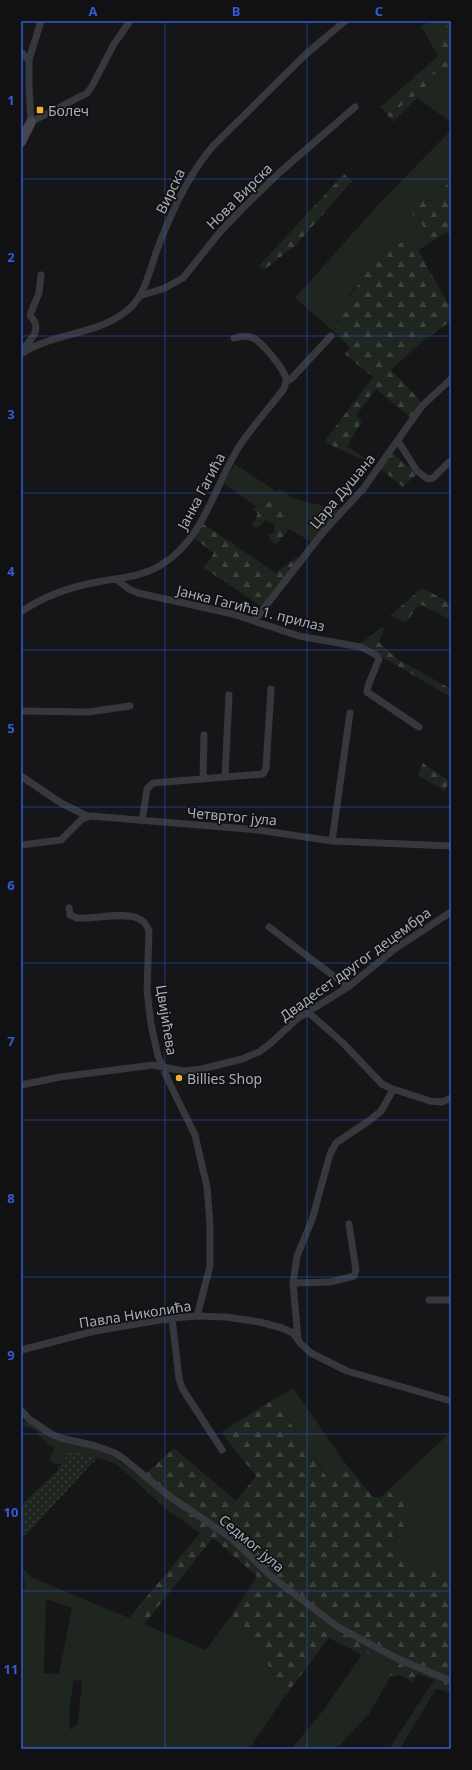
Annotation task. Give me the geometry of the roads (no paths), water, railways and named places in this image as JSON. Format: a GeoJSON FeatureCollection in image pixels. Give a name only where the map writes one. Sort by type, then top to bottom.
{"type":"FeatureCollection","features":[{"type":"Feature","properties":{"kind":"street"},"geometry":{"type":"LineString","coordinates":[[21,142],[32,122],[29,60],[41,21]]}},
{"type":"Feature","properties":{"kind":"street"},"geometry":{"type":"LineString","coordinates":[[32,122],[87,93],[114,44],[130,21]]}},
{"type":"Feature","properties":{"kind":"street","name":"Вирска"},"geometry":{"type":"LineString","coordinates":[[21,354],[36,345],[97,327],[109,321],[131,306],[140,296],[162,236],[193,171],[200,161],[213,146],[306,54],[345,21]]}},
{"type":"Feature","properties":{"kind":"street"},"geometry":{"type":"LineString","coordinates":[[21,52],[29,60]]}},
{"type":"Feature","properties":{"kind":"street","name":"Нова Вирска"},"geometry":{"type":"LineString","coordinates":[[140,296],[165,288],[183,278],[220,232],[246,205],[280,172],[355,107]]}},
{"type":"Feature","properties":{"kind":"street"},"geometry":{"type":"LineString","coordinates":[[21,351],[34,334],[35,324],[30,315],[39,293],[41,275]]}},
{"type":"Feature","properties":{"kind":"street"},"geometry":{"type":"LineString","coordinates":[[234,338],[241,336],[256,340],[270,354],[285,376],[286,382]]}},
{"type":"Feature","properties":{"kind":"street","name":"Јанка Гагића"},"geometry":{"type":"LineString","coordinates":[[21,612],[29,606],[56,594],[95,582],[142,574],[173,557],[185,546],[206,514],[240,446],[283,390],[286,382],[291,379],[331,336]]}},
{"type":"Feature","properties":{"kind":"street","name":"Цара Душана"},"geometry":{"type":"LineString","coordinates":[[254,621],[324,531],[363,489],[422,406],[451,379]]}},
{"type":"Feature","properties":{"kind":"street"},"geometry":{"type":"LineString","coordinates":[[398,441],[417,471],[428,479],[433,478],[449,462]]}},
{"type":"Feature","properties":{"kind":"street","name":"Јанка Гагића 1. прилаз"},"geometry":{"type":"LineString","coordinates":[[116,579],[138,594],[215,609],[299,636],[361,647],[376,655],[379,661],[368,686],[368,692],[419,727]]}},
{"type":"Feature","properties":{"kind":"street"},"geometry":{"type":"LineString","coordinates":[[142,821],[147,790],[153,783],[263,774],[266,771],[271,689]]}},
{"type":"Feature","properties":{"kind":"street"},"geometry":{"type":"LineString","coordinates":[[225,777],[229,695]]}},
{"type":"Feature","properties":{"kind":"street"},"geometry":{"type":"LineString","coordinates":[[21,711],[88,712],[130,706]]}},
{"type":"Feature","properties":{"kind":"street"},"geometry":{"type":"LineString","coordinates":[[332,841],[350,713]]}},
{"type":"Feature","properties":{"kind":"street"},"geometry":{"type":"LineString","coordinates":[[203,779],[204,735]]}},
{"type":"Feature","properties":{"kind":"street"},"geometry":{"type":"LineString","coordinates":[[21,776],[61,803],[87,816],[61,840],[21,845]]}},
{"type":"Feature","properties":{"kind":"street","name":"Четвртог јула"},"geometry":{"type":"LineString","coordinates":[[87,816],[258,830],[332,841],[451,846]]}},
{"type":"Feature","properties":{"kind":"street","name":"Цвијићева"},"geometry":{"type":"LineString","coordinates":[[69,908],[70,915],[77,918],[132,916],[146,924],[149,931],[150,949],[148,991],[151,1024],[161,1065],[195,1136],[207,1187],[210,1224],[210,1266],[197,1316]]}},
{"type":"Feature","properties":{"kind":"street","name":"Двадесет другог децембра"},"geometry":{"type":"LineString","coordinates":[[21,1085],[60,1077],[153,1065],[161,1065],[183,1071],[197,1070],[242,1059],[259,1052],[276,1039],[298,1018],[348,987],[396,948],[451,912]]}},
{"type":"Feature","properties":{"kind":"street"},"geometry":{"type":"LineString","coordinates":[[269,927],[348,987]]}},
{"type":"Feature","properties":{"kind":"street"},"geometry":{"type":"LineString","coordinates":[[308,1012],[343,1043],[382,1084],[393,1090],[437,1102],[450,1100]]}},
{"type":"Feature","properties":{"kind":"street"},"geometry":{"type":"LineString","coordinates":[[298,1339],[293,1283],[297,1256],[312,1220],[318,1194],[333,1147],[381,1111],[393,1090]]}},
{"type":"Feature","properties":{"kind":"street"},"geometry":{"type":"LineString","coordinates":[[293,1283],[330,1282],[354,1276],[356,1271],[349,1224]]}},
{"type":"Feature","properties":{"kind":"street"},"geometry":{"type":"LineString","coordinates":[[429,1300],[451,1300]]}},
{"type":"Feature","properties":{"kind":"street","name":"Павла Николића"},"geometry":{"type":"LineString","coordinates":[[21,1350],[95,1331],[172,1318],[197,1316],[226,1317],[268,1324],[289,1331],[298,1339],[300,1344],[311,1353],[347,1371],[451,1401]]}},
{"type":"Feature","properties":{"kind":"street"},"geometry":{"type":"LineString","coordinates":[[172,1318],[182,1388],[222,1450]]}},
{"type":"Feature","properties":{"kind":"street","name":"Седмог јула"},"geometry":{"type":"LineString","coordinates":[[21,1410],[28,1419],[51,1434],[61,1438],[96,1446],[115,1453],[124,1459],[169,1496],[230,1537],[272,1578],[338,1627],[398,1659],[451,1681]]}},
{"type":"Feature","properties":{"kind":"place","name":"Болеч"},"geometry":{"type":"Point","coordinates":[40,110]}},
{"type":"Feature","properties":{"kind":"place","name":"Billies Shop"},"geometry":{"type":"Point","coordinates":[179,1078]}}]}
